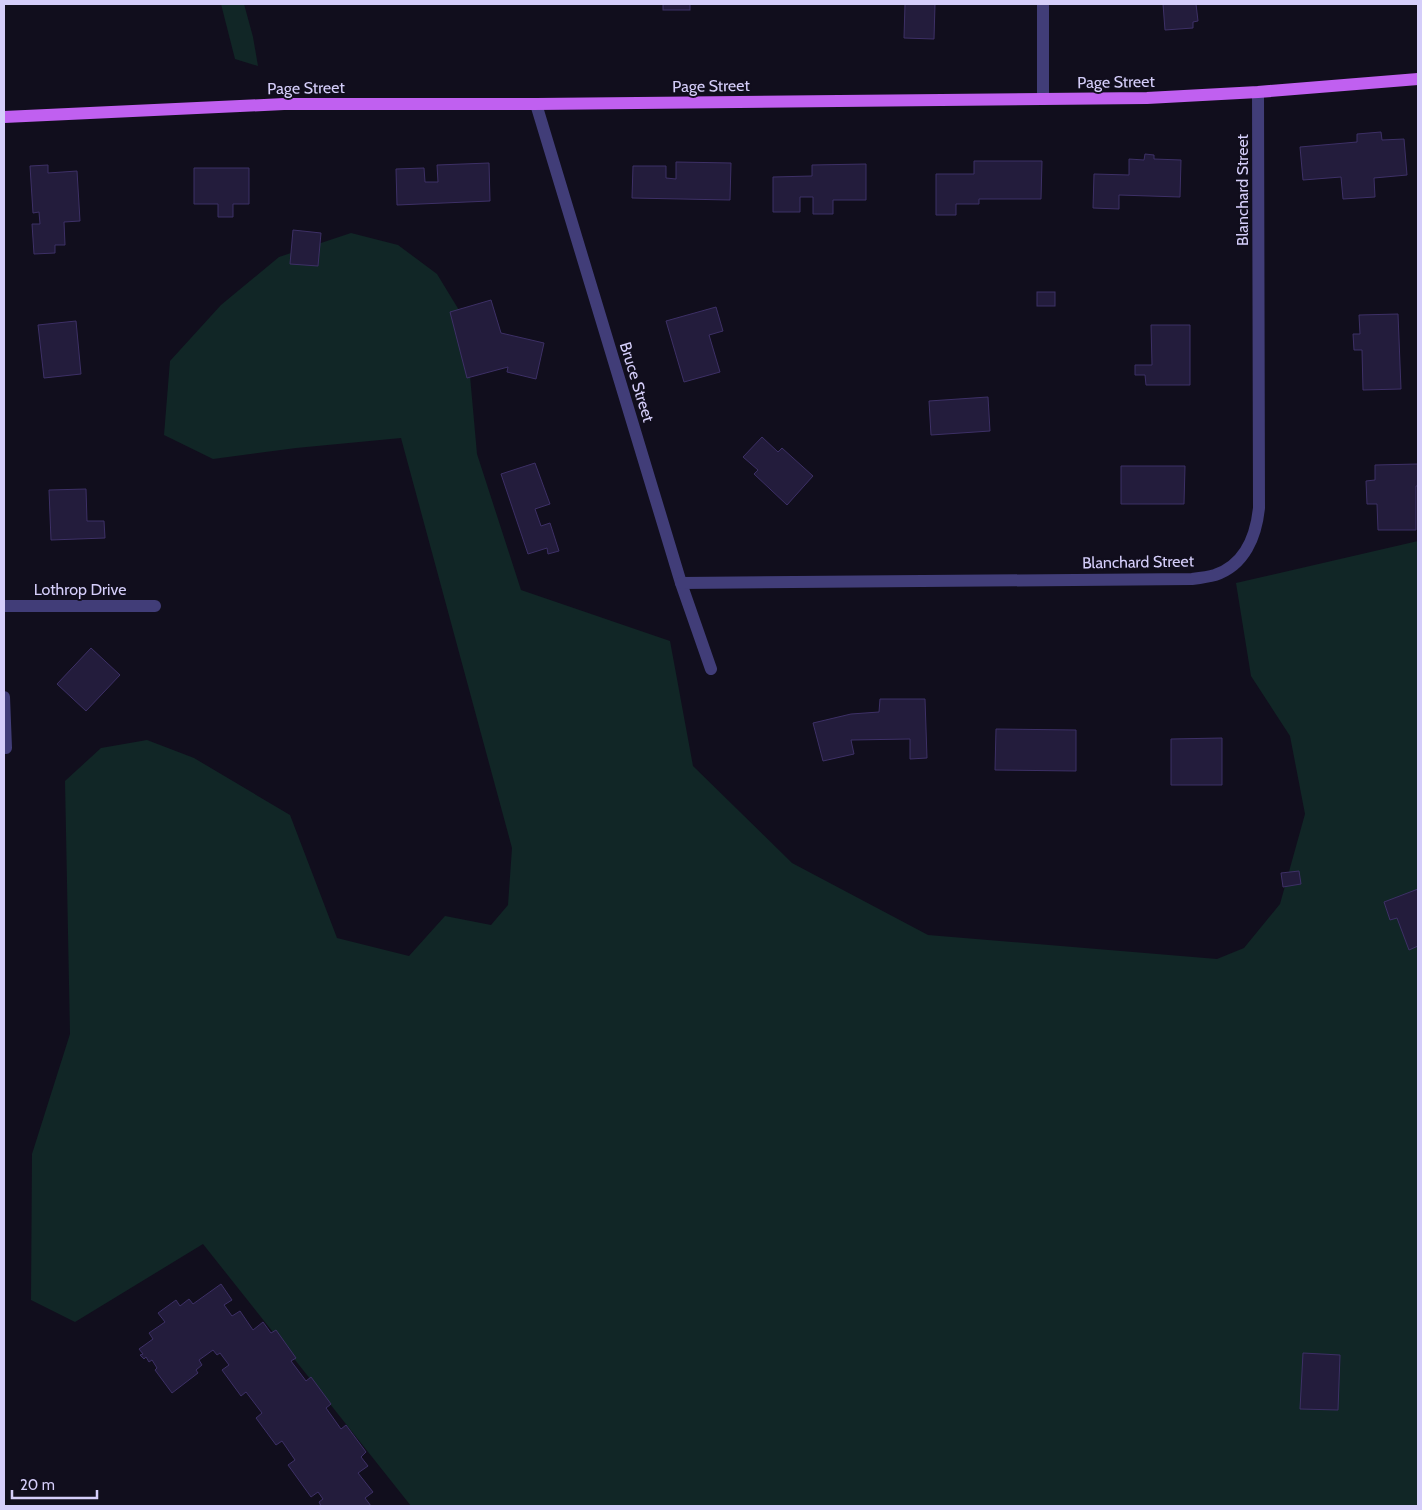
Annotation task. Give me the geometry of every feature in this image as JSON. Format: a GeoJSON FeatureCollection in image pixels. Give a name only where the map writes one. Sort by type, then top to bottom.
{"type":"FeatureCollection","features":[{"type":"Feature","properties":{"kind":"main road","name":"Page Street"},"geometry":{"type":"LineString","coordinates":[[4,117],[284,104],[536,104],[1147,98],[1258,92],[1418,79]]}},
{"type":"Feature","properties":{"kind":"street"},"geometry":{"type":"LineString","coordinates":[[1042,4],[1043,99]]}},
{"type":"Feature","properties":{"kind":"street","name":"Blanchard Street"},"geometry":{"type":"LineString","coordinates":[[681,583],[1192,579],[1215,575],[1231,568],[1244,554],[1253,538],[1259,508],[1258,92]]}},
{"type":"Feature","properties":{"kind":"street","name":"Bruce Street"},"geometry":{"type":"LineString","coordinates":[[536,104],[681,583],[711,669]]}},
{"type":"Feature","properties":{"kind":"street","name":"Lothrop Drive"},"geometry":{"type":"LineString","coordinates":[[4,606],[155,606]]}},
{"type":"Feature","properties":{"kind":"street"},"geometry":{"type":"LineString","coordinates":[[4,696],[6,748]]}},
{"type":"Feature","properties":{"kind":"green space"},"geometry":{"type":"Polygon","coordinates":[[[221,4],[244,4],[253,37],[258,66],[235,59],[221,4]]]}},
{"type":"Feature","properties":{"kind":"green space"},"geometry":{"type":"Polygon","coordinates":[[[351,233],[398,245],[437,274],[465,320],[477,454],[521,590],[670,641],[693,766],[792,863],[928,935],[1217,959],[1244,948],[1280,904],[1305,814],[1290,736],[1251,676],[1236,583],[1418,541],[1418,1506],[411,1506],[203,1244],[75,1322],[31,1300],[32,1154],[70,1034],[65,781],[101,748],[147,740],[194,758],[290,815],[337,938],[409,956],[445,916],[491,925],[508,905],[512,848],[401,438],[296,448],[213,459],[164,435],[170,361],[221,305],[279,257],[351,233]]]}},
{"type":"Feature","properties":{"kind":"building"},"geometry":{"type":"Polygon","coordinates":[[[663,4],[690,4],[690,10],[663,10],[663,4]]]}},
{"type":"Feature","properties":{"kind":"building"},"geometry":{"type":"Polygon","coordinates":[[[905,4],[935,4],[934,39],[904,38],[905,4]]]}},
{"type":"Feature","properties":{"kind":"building"},"geometry":{"type":"Polygon","coordinates":[[[1163,4],[1196,4],[1198,21],[1193,22],[1193,28],[1165,30],[1163,4]]]}},
{"type":"Feature","properties":{"kind":"building"},"geometry":{"type":"Polygon","coordinates":[[[1381,132],[1382,140],[1404,139],[1407,175],[1374,178],[1375,197],[1343,199],[1341,177],[1303,180],[1300,147],[1357,142],[1357,134],[1381,132]]]}},
{"type":"Feature","properties":{"kind":"building"},"geometry":{"type":"Polygon","coordinates":[[[1145,154],[1154,155],[1154,159],[1181,160],[1180,197],[1119,195],[1119,209],[1093,208],[1094,174],[1129,175],[1129,159],[1144,160],[1145,154]]]}},
{"type":"Feature","properties":{"kind":"building"},"geometry":{"type":"Polygon","coordinates":[[[974,161],[1042,161],[1041,199],[979,199],[979,204],[956,204],[956,215],[936,215],[936,174],[974,174],[974,161]]]}},
{"type":"Feature","properties":{"kind":"building"},"geometry":{"type":"Polygon","coordinates":[[[676,162],[731,163],[730,200],[632,198],[633,166],[666,166],[666,178],[676,179],[676,162]]]}},
{"type":"Feature","properties":{"kind":"building"},"geometry":{"type":"Polygon","coordinates":[[[489,163],[490,201],[397,205],[396,169],[424,168],[425,182],[438,182],[437,165],[489,163]]]}},
{"type":"Feature","properties":{"kind":"building"},"geometry":{"type":"Polygon","coordinates":[[[866,164],[866,200],[833,200],[833,214],[813,214],[813,197],[800,197],[800,212],[773,212],[773,177],[812,176],[812,165],[866,164]]]}},
{"type":"Feature","properties":{"kind":"building"},"geometry":{"type":"Polygon","coordinates":[[[48,165],[48,173],[77,171],[80,221],[64,222],[65,245],[55,245],[55,253],[34,254],[32,224],[40,224],[39,212],[33,213],[30,166],[48,165]]]}},
{"type":"Feature","properties":{"kind":"building"},"geometry":{"type":"Polygon","coordinates":[[[194,168],[249,168],[249,204],[233,204],[233,217],[218,217],[218,204],[194,204],[194,168]]]}},
{"type":"Feature","properties":{"kind":"building"},"geometry":{"type":"Polygon","coordinates":[[[293,230],[321,233],[318,266],[290,264],[293,230]]]}},
{"type":"Feature","properties":{"kind":"building"},"geometry":{"type":"Polygon","coordinates":[[[1037,292],[1055,292],[1055,306],[1037,306],[1037,292]]]}},
{"type":"Feature","properties":{"kind":"building"},"geometry":{"type":"Polygon","coordinates":[[[491,300],[501,333],[544,343],[536,379],[507,372],[508,367],[467,378],[450,312],[491,300]]]}},
{"type":"Feature","properties":{"kind":"building"},"geometry":{"type":"Polygon","coordinates":[[[716,307],[723,331],[709,335],[720,372],[684,382],[666,321],[716,307]]]}},
{"type":"Feature","properties":{"kind":"building"},"geometry":{"type":"Polygon","coordinates":[[[1398,314],[1401,389],[1363,390],[1362,350],[1354,350],[1353,334],[1360,334],[1359,315],[1398,314]]]}},
{"type":"Feature","properties":{"kind":"building"},"geometry":{"type":"Polygon","coordinates":[[[76,321],[81,374],[44,378],[38,325],[76,321]]]}},
{"type":"Feature","properties":{"kind":"building"},"geometry":{"type":"Polygon","coordinates":[[[1151,325],[1190,325],[1190,385],[1146,385],[1145,375],[1135,375],[1135,365],[1152,365],[1151,325]]]}},
{"type":"Feature","properties":{"kind":"building"},"geometry":{"type":"Polygon","coordinates":[[[988,397],[990,431],[931,435],[929,401],[988,397]]]}},
{"type":"Feature","properties":{"kind":"building"},"geometry":{"type":"Polygon","coordinates":[[[762,437],[778,452],[782,448],[813,476],[787,505],[754,474],[758,470],[743,457],[762,437]]]}},
{"type":"Feature","properties":{"kind":"building"},"geometry":{"type":"Polygon","coordinates":[[[535,463],[550,504],[535,509],[541,526],[550,523],[559,551],[548,554],[547,548],[528,554],[501,474],[535,463]]]}},
{"type":"Feature","properties":{"kind":"building"},"geometry":{"type":"Polygon","coordinates":[[[1418,464],[1416,530],[1378,530],[1377,504],[1367,504],[1366,481],[1375,480],[1375,465],[1418,464]]]}},
{"type":"Feature","properties":{"kind":"building"},"geometry":{"type":"Polygon","coordinates":[[[1121,466],[1185,466],[1184,504],[1121,504],[1121,466]]]}},
{"type":"Feature","properties":{"kind":"building"},"geometry":{"type":"Polygon","coordinates":[[[86,489],[87,521],[104,521],[105,538],[51,540],[49,490],[86,489]]]}},
{"type":"Feature","properties":{"kind":"building"},"geometry":{"type":"Polygon","coordinates":[[[91,648],[120,675],[86,711],[57,684],[91,648]]]}},
{"type":"Feature","properties":{"kind":"building"},"geometry":{"type":"Polygon","coordinates":[[[880,699],[925,699],[927,758],[910,759],[910,739],[851,740],[854,754],[823,761],[813,723],[851,714],[879,712],[880,699]]]}},
{"type":"Feature","properties":{"kind":"building"},"geometry":{"type":"Polygon","coordinates":[[[996,729],[1076,730],[1076,771],[995,770],[996,729]]]}},
{"type":"Feature","properties":{"kind":"building"},"geometry":{"type":"Polygon","coordinates":[[[1222,738],[1222,785],[1171,785],[1171,739],[1222,738]]]}},
{"type":"Feature","properties":{"kind":"building"},"geometry":{"type":"Polygon","coordinates":[[[1299,871],[1301,884],[1283,887],[1281,873],[1299,871]]]}},
{"type":"Feature","properties":{"kind":"building"},"geometry":{"type":"Polygon","coordinates":[[[1418,889],[1418,946],[1409,950],[1397,918],[1390,920],[1384,902],[1418,889]]]}},
{"type":"Feature","properties":{"kind":"building"},"geometry":{"type":"Polygon","coordinates":[[[221,1284],[232,1300],[224,1305],[232,1316],[240,1311],[253,1330],[263,1322],[271,1333],[276,1330],[296,1358],[291,1361],[306,1381],[311,1377],[331,1404],[326,1408],[341,1429],[346,1425],[366,1452],[361,1457],[368,1466],[358,1473],[373,1492],[365,1498],[371,1506],[321,1506],[319,1502],[323,1499],[318,1492],[311,1497],[288,1465],[295,1460],[282,1441],[276,1445],[256,1418],[262,1413],[246,1392],[241,1396],[222,1370],[229,1365],[220,1353],[217,1355],[213,1350],[199,1360],[202,1365],[196,1370],[198,1373],[172,1393],[155,1370],[157,1368],[152,1360],[149,1362],[146,1357],[144,1359],[140,1355],[143,1354],[139,1349],[153,1339],[149,1333],[165,1322],[158,1313],[176,1300],[180,1306],[189,1299],[193,1304],[221,1284]]]}},
{"type":"Feature","properties":{"kind":"building"},"geometry":{"type":"Polygon","coordinates":[[[1303,1353],[1340,1355],[1338,1410],[1300,1409],[1303,1353]]]}}]}
